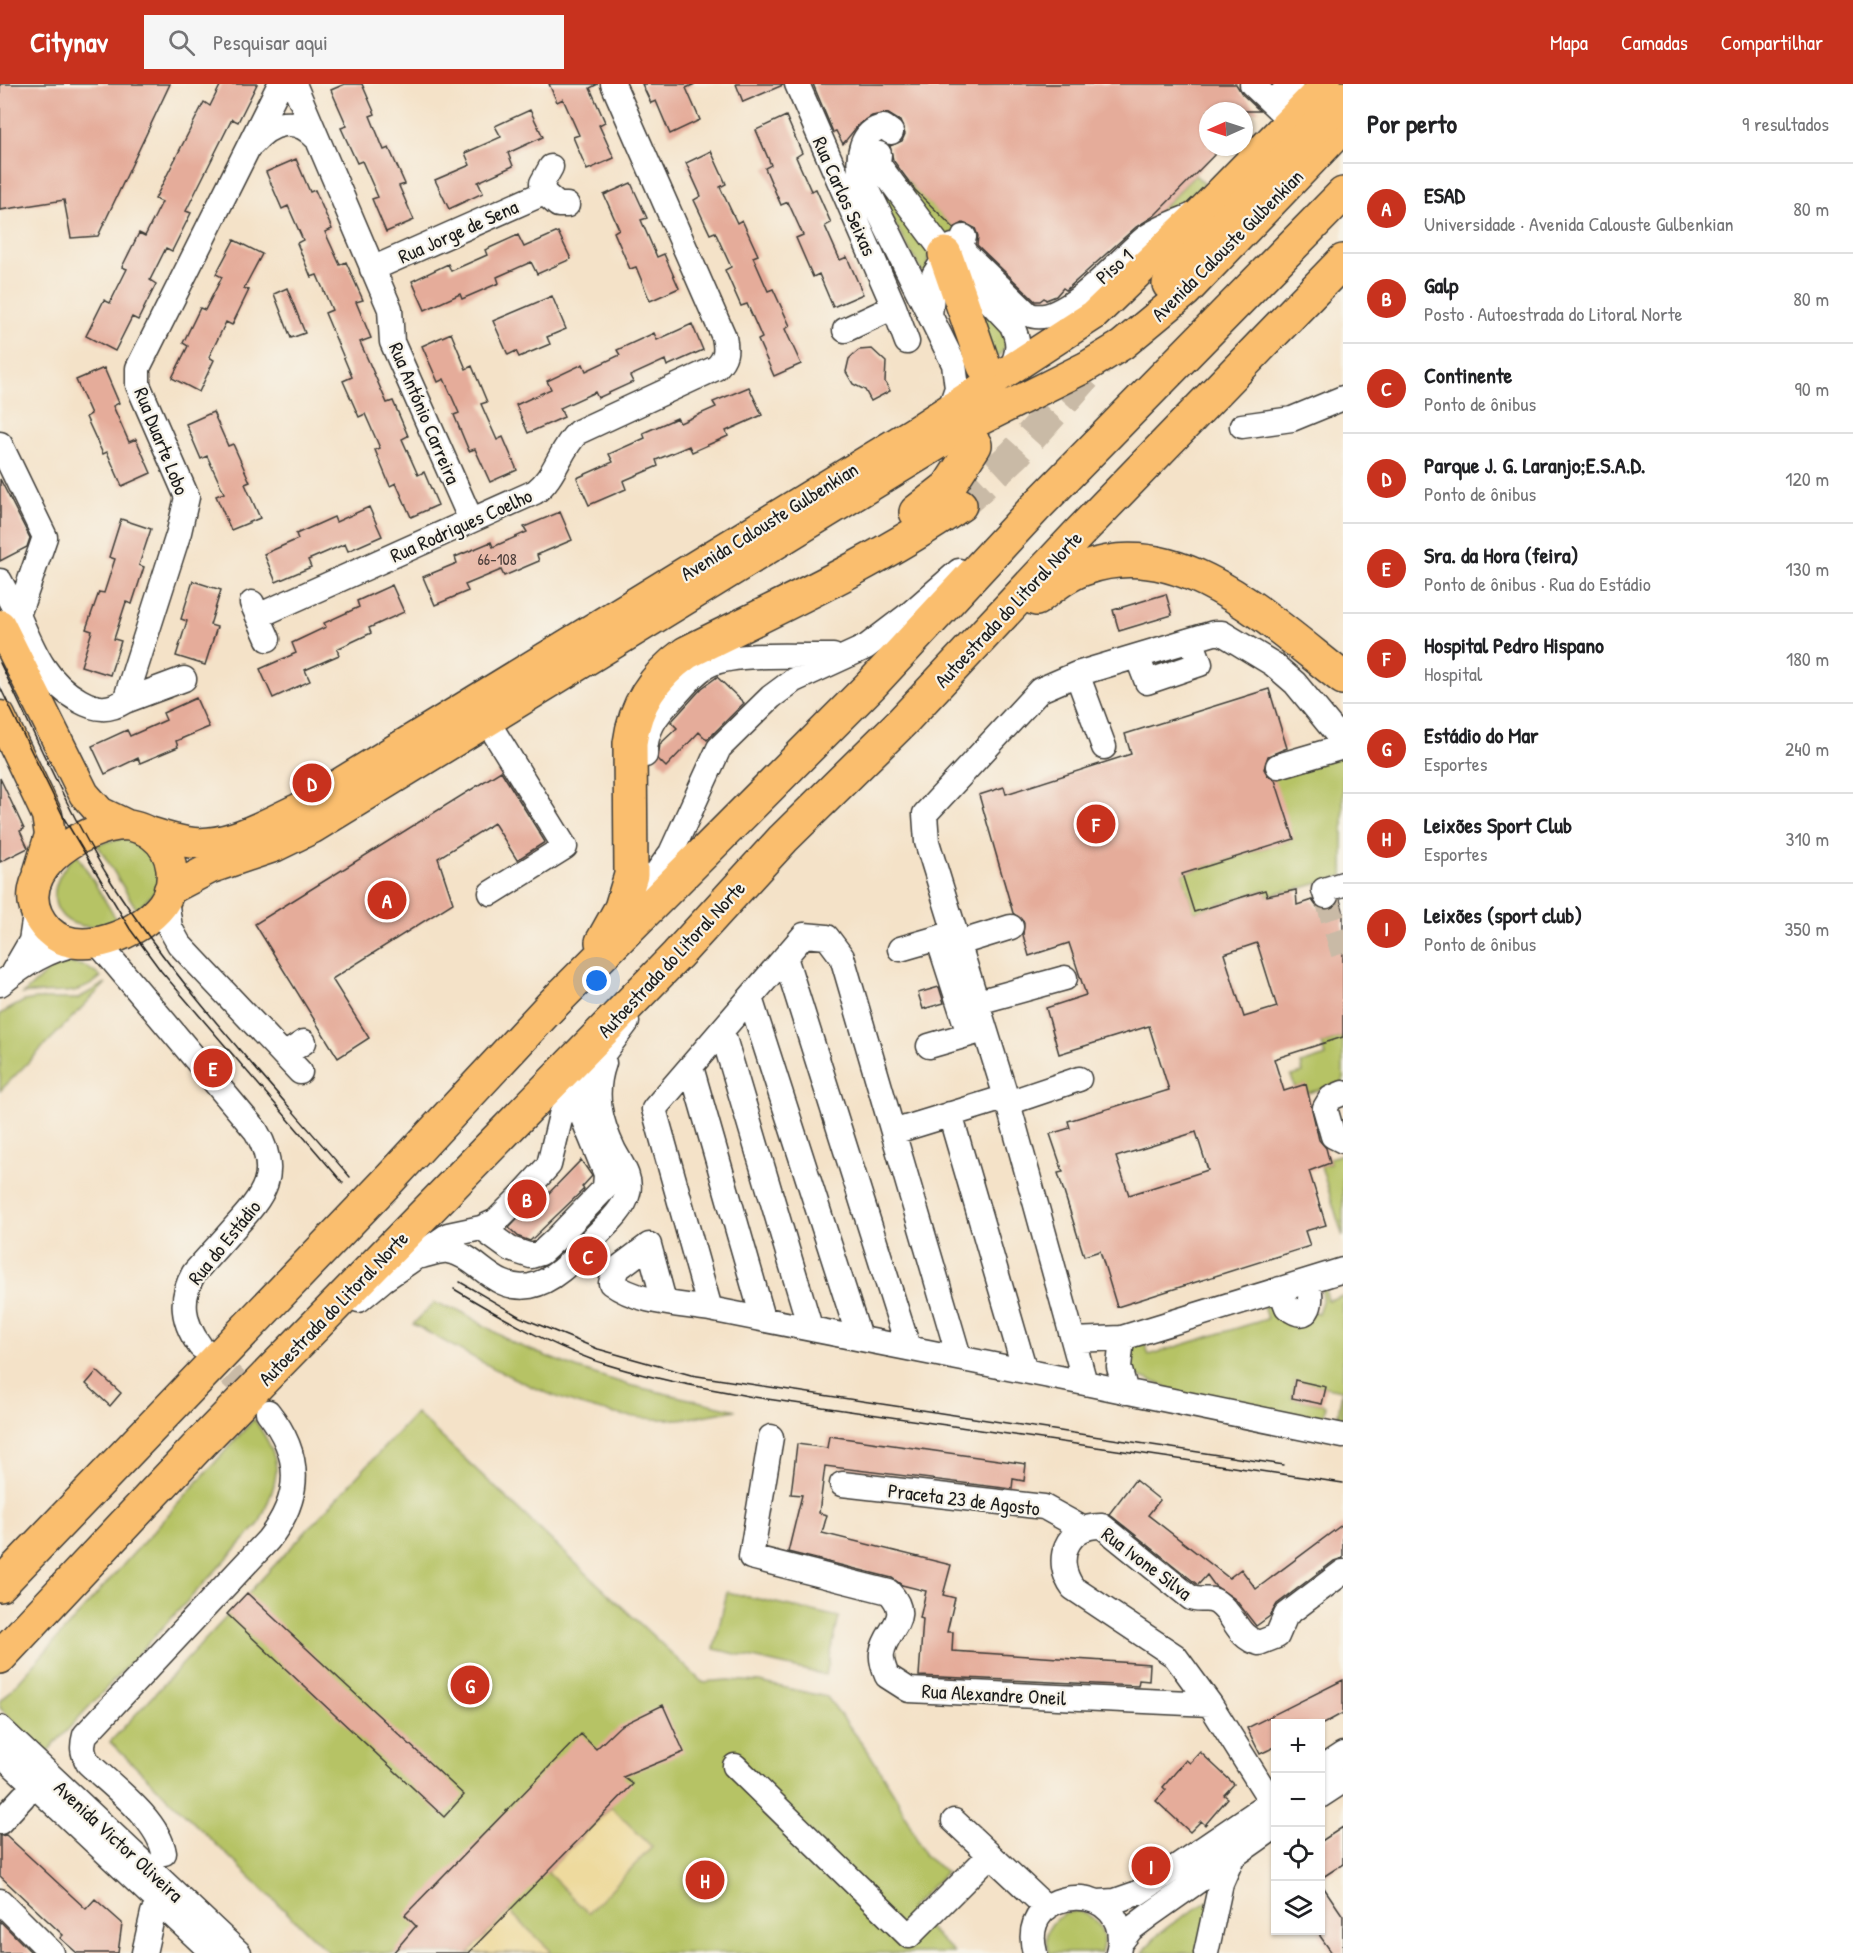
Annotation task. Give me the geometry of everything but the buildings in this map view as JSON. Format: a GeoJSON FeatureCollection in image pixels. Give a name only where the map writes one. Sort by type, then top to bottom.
{"type":"FeatureCollection","features":[{"type":"Feature","properties":{"kind":"highway"},"geometry":{"type":"LineString","coordinates":[[1169,284],[1343,98]]}},
{"type":"Feature","properties":{"kind":"highway"},"geometry":{"type":"LineString","coordinates":[[0,1586],[388,1181],[550,1007],[871,685],[1035,508],[1343,194]]}},
{"type":"Feature","properties":{"kind":"highway"},"geometry":{"type":"LineString","coordinates":[[949,247],[997,368]]}},
{"type":"Feature","properties":{"kind":"highway","name":"Autoestrada do Litoral Norte"},"geometry":{"type":"LineString","coordinates":[[0,1657],[276,1367],[677,955],[783,839],[902,722],[1088,524],[1343,261]]}},
{"type":"Feature","properties":{"kind":"highway"},"geometry":{"type":"LineString","coordinates":[[735,628],[925,506],[948,487],[975,445]]}},
{"type":"Feature","properties":{"kind":"highway"},"geometry":{"type":"LineString","coordinates":[[550,1007],[602,942],[621,908],[631,874],[630,743],[632,726],[641,703],[653,683],[669,666],[686,653],[824,585],[929,526],[960,505]]}},
{"type":"Feature","properties":{"kind":"highway"},"geometry":{"type":"LineString","coordinates":[[902,722],[1035,600],[1063,579],[1085,568],[1106,562],[1136,560],[1166,564],[1213,582],[1343,678]]}},
{"type":"Feature","properties":{"kind":"main road","name":"Avenida Calouste Gulbenkian"},"geometry":{"type":"LineString","coordinates":[[9,620],[84,794],[100,812],[136,828],[187,843],[212,842],[250,831],[298,809],[950,408],[997,368],[1104,307],[1202,212],[1281,112],[1326,84]]}},
{"type":"Feature","properties":{"kind":"main road","name":"Avenida Calouste Gulbenkian"},"geometry":{"type":"LineString","coordinates":[[168,895],[211,868],[276,846],[313,828],[968,426],[1086,367],[1122,345],[1186,292],[1343,128]]}},
{"type":"Feature","properties":{"kind":"main road"},"geometry":{"type":"LineString","coordinates":[[0,716],[47,815],[50,836],[38,872],[35,888],[36,908],[51,933],[88,944],[124,932],[153,914],[168,895],[170,861],[160,842],[136,828],[108,826],[53,856],[38,872]]}},
{"type":"Feature","properties":{"kind":"street","name":"Rua Duarte Lobo"},"geometry":{"type":"LineString","coordinates":[[125,702],[182,523],[187,497],[138,385],[138,368],[280,84]]}},
{"type":"Feature","properties":{"kind":"street","name":"Rua António Carreira"},"geometry":{"type":"LineString","coordinates":[[294,84],[390,309],[392,342],[471,520]]}},
{"type":"Feature","properties":{"kind":"street","name":"Rua Rodrigues Coelho"},"geometry":{"type":"LineString","coordinates":[[268,639],[254,608],[471,520],[541,488],[569,440],[578,432],[716,368],[723,360],[727,348],[724,337],[613,84]]}},
{"type":"Feature","properties":{"kind":"street","name":"Rua Carlos Seixas"},"geometry":{"type":"LineString","coordinates":[[797,84],[907,342]]}},
{"type":"Feature","properties":{"kind":"street"},"geometry":{"type":"LineString","coordinates":[[1252,84],[1281,112],[1291,84]]}},
{"type":"Feature","properties":{"kind":"street"},"geometry":{"type":"LineString","coordinates":[[244,154],[262,133],[282,123],[299,124],[307,128],[316,138]]}},
{"type":"Feature","properties":{"kind":"street"},"geometry":{"type":"LineString","coordinates":[[891,132],[884,127],[876,129],[862,144],[858,153],[861,176],[930,315],[957,377],[957,388],[950,408]]}},
{"type":"Feature","properties":{"kind":"street"},"geometry":{"type":"LineString","coordinates":[[879,154],[881,168],[949,247],[930,315]]}},
{"type":"Feature","properties":{"kind":"street"},"geometry":{"type":"LineString","coordinates":[[551,167],[542,183],[544,193],[558,205],[567,206]]}},
{"type":"Feature","properties":{"kind":"street","name":"Rua Jorge de Sena"},"geometry":{"type":"LineString","coordinates":[[372,269],[544,193]]}},
{"type":"Feature","properties":{"kind":"street","name":"Piso 1"},"geometry":{"type":"LineString","coordinates":[[949,247],[961,244],[965,253],[1028,314],[1045,317],[1066,307],[1152,234],[1202,212]]}},
{"type":"Feature","properties":{"kind":"street"},"geometry":{"type":"LineString","coordinates":[[845,330],[894,307]]}},
{"type":"Feature","properties":{"kind":"street"},"geometry":{"type":"LineString","coordinates":[[1242,426],[1292,419],[1343,398]]}},
{"type":"Feature","properties":{"kind":"street"},"geometry":{"type":"LineString","coordinates":[[0,444],[45,537],[9,620]]}},
{"type":"Feature","properties":{"kind":"street"},"geometry":{"type":"LineString","coordinates":[[602,942],[639,899],[671,853],[718,748],[771,697],[794,680],[866,647],[912,612],[1035,508]]}},
{"type":"Feature","properties":{"kind":"street"},"geometry":{"type":"LineString","coordinates":[[0,581],[9,620],[43,669],[60,688],[85,704],[108,709],[184,679],[171,677],[156,669],[149,656],[146,640]]}},
{"type":"Feature","properties":{"kind":"street"},"geometry":{"type":"LineString","coordinates":[[1085,1383],[1007,1100],[977,1032],[927,842],[925,814],[1040,690],[1077,674],[1137,656],[1147,682],[1200,664],[1191,640],[1222,633],[1273,664],[1295,683],[1336,733],[1343,736]]}},
{"type":"Feature","properties":{"kind":"street"},"geometry":{"type":"LineString","coordinates":[[639,899],[644,870],[645,749],[648,731],[656,715],[704,667],[721,661],[750,657],[845,656]]}},
{"type":"Feature","properties":{"kind":"street"},"geometry":{"type":"LineString","coordinates":[[1077,674],[1104,747]]}},
{"type":"Feature","properties":{"kind":"street"},"geometry":{"type":"LineString","coordinates":[[487,722],[565,847],[490,892]]}},
{"type":"Feature","properties":{"kind":"street"},"geometry":{"type":"LineString","coordinates":[[1278,766],[1343,747]]}},
{"type":"Feature","properties":{"kind":"street"},"geometry":{"type":"LineString","coordinates":[[168,895],[170,928],[179,944],[292,1063],[304,1042]]}},
{"type":"Feature","properties":{"kind":"street"},"geometry":{"type":"LineString","coordinates":[[5,980],[31,941],[36,908]]}},
{"type":"Feature","properties":{"kind":"street"},"geometry":{"type":"LineString","coordinates":[[900,949],[1011,927]]}},
{"type":"Feature","properties":{"kind":"street"},"geometry":{"type":"LineString","coordinates":[[710,1309],[654,1109],[804,935],[827,937],[843,957],[959,1357]]}},
{"type":"Feature","properties":{"kind":"street"},"geometry":{"type":"LineString","coordinates":[[951,938],[978,1002],[977,1032]]}},
{"type":"Feature","properties":{"kind":"street"},"geometry":{"type":"LineString","coordinates":[[5,980],[43,954],[58,947],[88,944]]}},
{"type":"Feature","properties":{"kind":"street","name":"Rua do Estádio"},"geometry":{"type":"LineString","coordinates":[[88,944],[256,1131],[267,1155],[268,1183],[260,1200],[194,1273],[187,1285],[184,1307],[187,1324],[200,1346]]}},
{"type":"Feature","properties":{"kind":"street"},"geometry":{"type":"LineString","coordinates":[[276,1367],[383,1280],[448,1235],[481,1228],[496,1221],[549,1165],[561,1115],[569,1100],[585,1082],[677,955]]}},
{"type":"Feature","properties":{"kind":"street"},"geometry":{"type":"LineString","coordinates":[[785,957],[908,1347]]}},
{"type":"Feature","properties":{"kind":"street"},"geometry":{"type":"LineString","coordinates":[[978,1002],[1065,978]]}},
{"type":"Feature","properties":{"kind":"street"},"geometry":{"type":"LineString","coordinates":[[750,998],[860,1337]]}},
{"type":"Feature","properties":{"kind":"street"},"geometry":{"type":"LineString","coordinates":[[722,1031],[810,1327]]}},
{"type":"Feature","properties":{"kind":"street"},"geometry":{"type":"LineString","coordinates":[[929,1046],[977,1032]]}},
{"type":"Feature","properties":{"kind":"street"},"geometry":{"type":"LineString","coordinates":[[419,1257],[446,1250],[455,1252],[509,1285],[521,1286],[545,1281],[583,1249],[624,1204],[628,1193],[628,1179],[603,1126],[599,1107],[599,1079],[610,1047]]}},
{"type":"Feature","properties":{"kind":"street"},"geometry":{"type":"LineString","coordinates":[[691,1067],[764,1318]]}},
{"type":"Feature","properties":{"kind":"street"},"geometry":{"type":"LineString","coordinates":[[893,1132],[1078,1079]]}},
{"type":"Feature","properties":{"kind":"street"},"geometry":{"type":"LineString","coordinates":[[481,1228],[510,1249],[531,1256],[541,1252],[555,1240],[605,1188],[606,1174],[583,1118],[585,1082]]}},
{"type":"Feature","properties":{"kind":"street"},"geometry":{"type":"LineString","coordinates":[[1343,1093],[1330,1098],[1325,1108],[1330,1131],[1333,1136],[1343,1142]]}},
{"type":"Feature","properties":{"kind":"street"},"geometry":{"type":"LineString","coordinates":[[950,1114],[1025,1371]]}},
{"type":"Feature","properties":{"kind":"street"},"geometry":{"type":"LineString","coordinates":[[1074,1341],[1122,1338],[1343,1270]]}},
{"type":"Feature","properties":{"kind":"street"},"geometry":{"type":"LineString","coordinates":[[664,1301],[810,1327],[1343,1436]]}},
{"type":"Feature","properties":{"kind":"street"},"geometry":{"type":"LineString","coordinates":[[1122,1338],[1119,1367],[1126,1392]]}},
{"type":"Feature","properties":{"kind":"street"},"geometry":{"type":"LineString","coordinates":[[164,1853],[162,1837],[152,1824],[88,1763],[82,1753],[82,1744],[85,1735],[268,1540],[283,1518],[294,1485],[293,1455],[287,1439],[268,1412]]}},
{"type":"Feature","properties":{"kind":"street","name":"Rua Alexandre Oneil"},"geometry":{"type":"LineString","coordinates":[[771,1437],[751,1557],[889,1592],[898,1605],[900,1613],[882,1655],[887,1676],[909,1690],[1210,1704]]}},
{"type":"Feature","properties":{"kind":"street","name":"Praceta 23 de Agosto"},"geometry":{"type":"LineString","coordinates":[[842,1484],[1044,1507],[1082,1528]]}},
{"type":"Feature","properties":{"kind":"street","name":"Rua Ivone Silva"},"geometry":{"type":"LineString","coordinates":[[1082,1528],[1102,1526],[1191,1598],[1197,1600],[1210,1598],[1220,1604],[1244,1637],[1259,1643],[1277,1636],[1286,1615],[1343,1572]]}},
{"type":"Feature","properties":{"kind":"street"},"geometry":{"type":"LineString","coordinates":[[1082,1528],[1072,1535],[1065,1546],[1065,1571],[1073,1588],[1175,1656],[1210,1704],[1271,1798]]}},
{"type":"Feature","properties":{"kind":"street","name":"Avenida Victor Oliveira"},"geometry":{"type":"LineString","coordinates":[[0,1728],[29,1780],[239,1953]]}},
{"type":"Feature","properties":{"kind":"street","name":"Avenida Victor Oliveira"},"geometry":{"type":"LineString","coordinates":[[0,1753],[213,1953]]}},
{"type":"Feature","properties":{"kind":"street"},"geometry":{"type":"LineString","coordinates":[[1325,1766],[1343,1754]]}},
{"type":"Feature","properties":{"kind":"street"},"geometry":{"type":"LineString","coordinates":[[735,1766],[909,1936],[990,1855]]}},
{"type":"Feature","properties":{"kind":"street"},"geometry":{"type":"LineString","coordinates":[[0,1822],[29,1780]]}},
{"type":"Feature","properties":{"kind":"street"},"geometry":{"type":"LineString","coordinates":[[1325,1793],[1343,1782]]}},
{"type":"Feature","properties":{"kind":"street"},"geometry":{"type":"LineString","coordinates":[[1035,1953],[1034,1931],[1047,1908],[1060,1899],[1072,1896],[1085,1897],[1098,1902],[1115,1901],[1138,1893],[1271,1805]]}},
{"type":"Feature","properties":{"kind":"street"},"geometry":{"type":"LineString","coordinates":[[954,1821],[1047,1908]]}},
{"type":"Feature","properties":{"kind":"street"},"geometry":{"type":"LineString","coordinates":[[1119,1948],[1131,1929],[1274,1827]]}},
{"type":"Feature","properties":{"kind":"street"},"geometry":{"type":"LineString","coordinates":[[1206,1953],[1221,1882],[1233,1857]]}},
{"type":"Feature","properties":{"kind":"street"},"geometry":{"type":"LineString","coordinates":[[0,1901],[52,1953]]}},
{"type":"Feature","properties":{"kind":"street"},"geometry":{"type":"LineString","coordinates":[[1098,1902],[1115,1920],[1119,1948]]}},
{"type":"Feature","properties":{"kind":"street"},"geometry":{"type":"LineString","coordinates":[[144,1953],[153,1913]]}},
{"type":"Feature","properties":{"kind":"green space"},"geometry":{"type":"Polygon","coordinates":[[[874,149],[957,230],[929,249],[926,279],[870,179],[874,149]]]}},
{"type":"Feature","properties":{"kind":"green space"},"geometry":{"type":"Polygon","coordinates":[[[1195,175],[1205,184],[1181,209],[1090,281],[1195,175]]]}},
{"type":"Feature","properties":{"kind":"green space"},"geometry":{"type":"Polygon","coordinates":[[[969,291],[993,316],[1005,335],[1005,345],[1001,354],[990,362],[969,291]]]}},
{"type":"Feature","properties":{"kind":"green space"},"geometry":{"type":"Polygon","coordinates":[[[1343,754],[1343,876],[1267,896],[1264,890],[1194,912],[1182,874],[1293,839],[1254,785],[1274,778],[1274,775],[1343,754]]]}},
{"type":"Feature","properties":{"kind":"green space"},"geometry":{"type":"Polygon","coordinates":[[[128,837],[153,849],[161,885],[137,910],[97,844],[128,837]]]}},
{"type":"Feature","properties":{"kind":"green space"},"geometry":{"type":"Polygon","coordinates":[[[77,854],[118,922],[97,927],[80,926],[67,920],[58,911],[55,899],[56,885],[63,870],[77,854]]]}},
{"type":"Feature","properties":{"kind":"green space"},"geometry":{"type":"Polygon","coordinates":[[[68,963],[85,966],[101,977],[82,989],[73,991],[23,994],[49,970],[68,963]]]}},
{"type":"Feature","properties":{"kind":"green space"},"geometry":{"type":"Polygon","coordinates":[[[106,983],[0,1091],[0,1014],[24,1001],[77,999],[106,983]]]}},
{"type":"Feature","properties":{"kind":"green space"},"geometry":{"type":"Polygon","coordinates":[[[1343,1037],[1343,1082],[1308,1093],[1305,1085],[1295,1088],[1291,1076],[1303,1073],[1301,1064],[1326,1056],[1322,1044],[1343,1037]]]}},
{"type":"Feature","properties":{"kind":"green space"},"geometry":{"type":"Polygon","coordinates":[[[1343,1154],[1343,1237],[1321,1166],[1330,1164],[1329,1158],[1343,1154]]]}},
{"type":"Feature","properties":{"kind":"green space"},"geometry":{"type":"Polygon","coordinates":[[[1324,1286],[1328,1300],[1343,1296],[1343,1428],[1337,1421],[1342,1390],[1295,1381],[1292,1398],[1326,1405],[1323,1420],[1173,1393],[1165,1386],[1129,1373],[1130,1348],[1144,1342],[1149,1355],[1267,1319],[1263,1305],[1274,1302],[1318,1313],[1323,1298],[1321,1287],[1324,1286]]]}},
{"type":"Feature","properties":{"kind":"green space"},"geometry":{"type":"Polygon","coordinates":[[[434,1303],[462,1312],[513,1343],[576,1368],[629,1385],[736,1410],[677,1419],[641,1418],[573,1403],[507,1375],[413,1324],[434,1303]]]}},
{"type":"Feature","properties":{"kind":"green space"},"geometry":{"type":"Polygon","coordinates":[[[416,1413],[702,1682],[728,1680],[759,1682],[827,1697],[868,1751],[897,1798],[925,1856],[946,1872],[909,1909],[954,1953],[329,1953],[110,1742],[416,1413]]]}},
{"type":"Feature","properties":{"kind":"green space"},"geometry":{"type":"Polygon","coordinates":[[[254,1419],[271,1448],[276,1470],[275,1481],[259,1524],[45,1754],[0,1708],[0,1702],[254,1419]]]}},
{"type":"Feature","properties":{"kind":"green space"},"geometry":{"type":"Polygon","coordinates":[[[727,1592],[839,1617],[826,1675],[714,1649],[727,1592]]]}},
{"type":"Feature","properties":{"kind":"green space"},"geometry":{"type":"Polygon","coordinates":[[[1213,1898],[1200,1953],[1143,1953],[1165,1929],[1213,1898]]]}},
{"type":"Feature","properties":{"kind":"green space"},"geometry":{"type":"Polygon","coordinates":[[[1077,1911],[1091,1917],[1100,1926],[1103,1938],[1101,1953],[1049,1953],[1046,1937],[1051,1924],[1062,1915],[1077,1911]]]}},
{"type":"Feature","properties":{"kind":"sand"},"geometry":{"type":"Polygon","coordinates":[[[611,1807],[652,1847],[588,1913],[547,1872],[611,1807]]]}},
{"type":"Feature","properties":{"kind":"sand"},"geometry":{"type":"Polygon","coordinates":[[[509,1911],[551,1951],[549,1953],[468,1953],[509,1911]]]}},
{"type":"Feature","properties":{"kind":"tunnel"},"geometry":{"type":"LineString","coordinates":[[960,505],[1015,454],[1102,357]]}},
{"type":"Feature","properties":{"kind":"tunnel"},"geometry":{"type":"LineString","coordinates":[[1326,896],[1343,954]]}},
{"type":"Feature","properties":{"kind":"tunnel"},"geometry":{"type":"LineString","coordinates":[[204,1350],[261,1405]]}},
{"type":"Feature","properties":{"kind":"tram line"},"geometry":{"type":"LineString","coordinates":[[0,663],[81,830],[138,922],[226,1034],[350,1177]]}},
{"type":"Feature","properties":{"kind":"tram line"},"geometry":{"type":"LineString","coordinates":[[0,687],[65,820],[130,929],[161,971],[343,1183]]}},
{"type":"Feature","properties":{"kind":"tram line"},"geometry":{"type":"LineString","coordinates":[[460,1282],[520,1317],[598,1349],[691,1375],[1284,1465]]}},
{"type":"Feature","properties":{"kind":"tram line"},"geometry":{"type":"LineString","coordinates":[[454,1289],[522,1328],[575,1353],[632,1372],[673,1381],[754,1397],[1343,1483]]}},
{"type":"Feature","properties":{"kind":"place","name":"Parque J. G. Laranjo;E.S.A.D."},"geometry":{"type":"Point","coordinates":[312,783]}},
{"type":"Feature","properties":{"kind":"place","name":"Hospital Pedro Hispano"},"geometry":{"type":"Point","coordinates":[1096,824]}},
{"type":"Feature","properties":{"kind":"place","name":"ESAD"},"geometry":{"type":"Point","coordinates":[387,900]}},
{"type":"Feature","properties":{"kind":"place","name":"Sra. da Hora (feira)"},"geometry":{"type":"Point","coordinates":[213,1068]}},
{"type":"Feature","properties":{"kind":"place","name":"Galp"},"geometry":{"type":"Point","coordinates":[527,1199]}},
{"type":"Feature","properties":{"kind":"place","name":"Continente"},"geometry":{"type":"Point","coordinates":[588,1256]}},
{"type":"Feature","properties":{"kind":"place","name":"Estádio do Mar"},"geometry":{"type":"Point","coordinates":[470,1685]}},
{"type":"Feature","properties":{"kind":"place","name":"Leixões (sport club)"},"geometry":{"type":"Point","coordinates":[1151,1866]}},
{"type":"Feature","properties":{"kind":"place","name":"Leixões Sport Club"},"geometry":{"type":"Point","coordinates":[705,1880]}}]}
